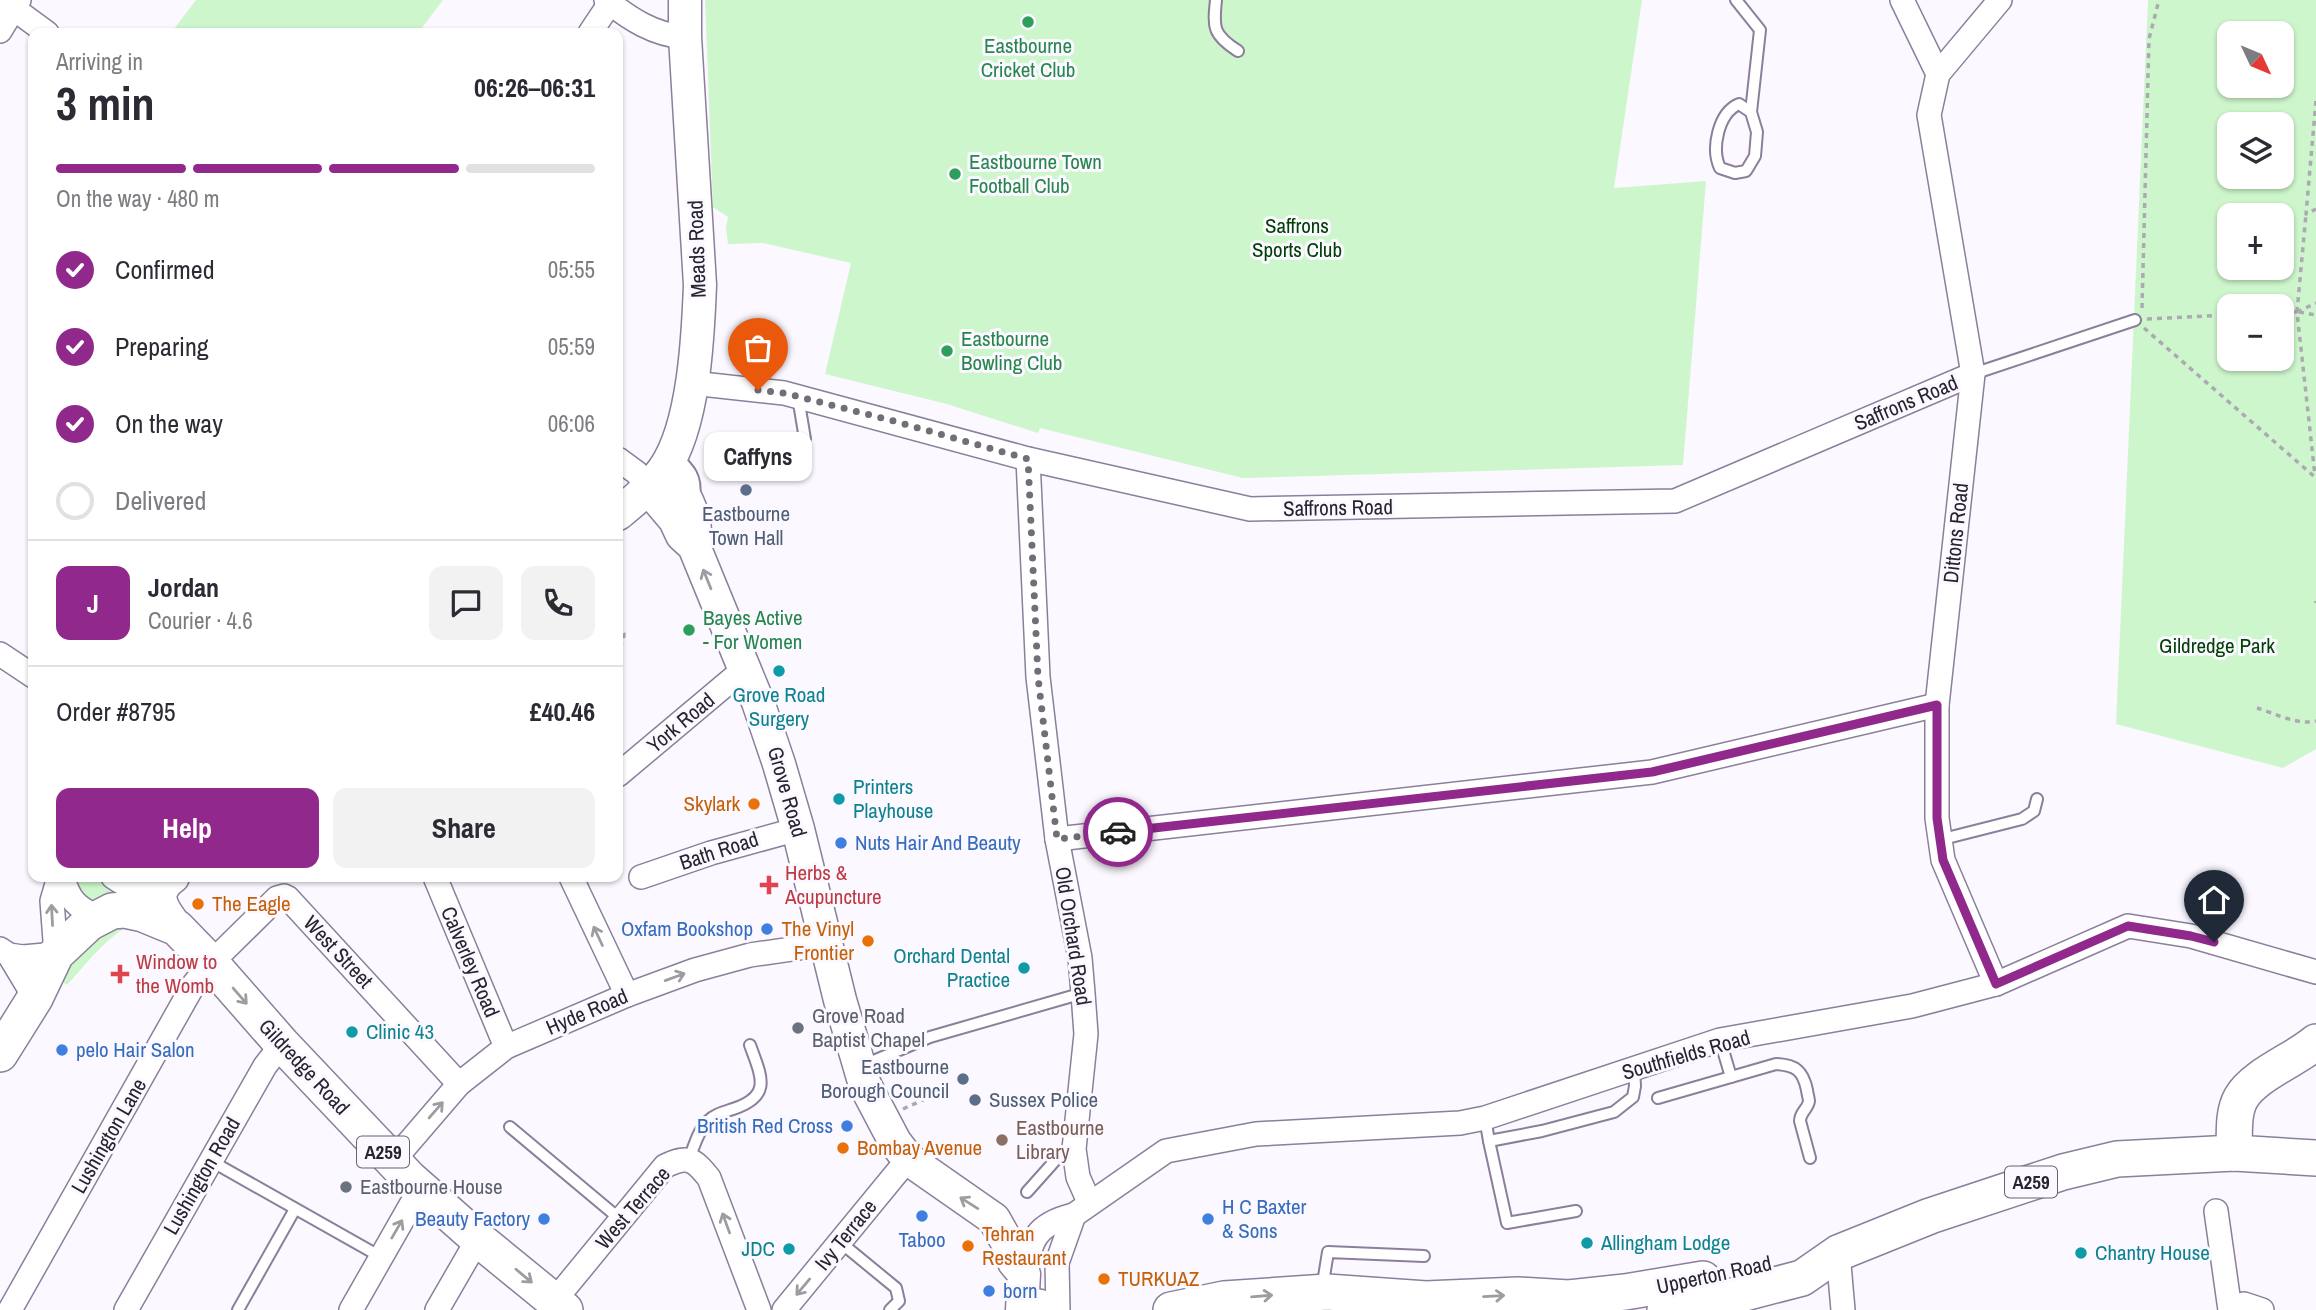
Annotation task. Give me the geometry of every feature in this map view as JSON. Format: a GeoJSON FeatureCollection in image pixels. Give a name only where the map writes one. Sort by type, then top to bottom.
{"type":"FeatureCollection","features":[{"type":"Feature","properties":{"kind":"main road","name":"Gildredge Road"},"geometry":{"type":"LineString","coordinates":[[98,917],[112,911],[135,911],[177,928],[392,1162],[557,1307]]}},
{"type":"Feature","properties":{"kind":"main road","name":"A259"},"geometry":{"type":"LineString","coordinates":[[0,1054],[34,998],[56,954],[80,930],[98,917]]}},
{"type":"Feature","properties":{"kind":"main road"},"geometry":{"type":"LineString","coordinates":[[2234,1153],[2235,1121],[2241,1099],[2253,1084],[2316,1042]]}},
{"type":"Feature","properties":{"kind":"main road","name":"Upperton Road"},"geometry":{"type":"LineString","coordinates":[[1665,1310],[1706,1303],[1802,1278],[1838,1253],[1930,1216],[2063,1172],[2118,1159],[2234,1153],[2316,1158]]}},
{"type":"Feature","properties":{"kind":"main road","name":"Upperton Road"},"geometry":{"type":"LineString","coordinates":[[1171,1310],[1224,1299],[1322,1292],[1427,1304],[1518,1295],[1569,1298],[1691,1281],[1796,1256],[1838,1253]]}},
{"type":"Feature","properties":{"kind":"main road"},"geometry":{"type":"LineString","coordinates":[[1028,1310],[1038,1307],[1050,1310]]}},
{"type":"Feature","properties":{"kind":"street","name":"Meads Road"},"geometry":{"type":"LineString","coordinates":[[662,469],[692,383],[699,319],[685,0]]}},
{"type":"Feature","properties":{"kind":"street"},"geometry":{"type":"LineString","coordinates":[[1902,0],[1938,74]]}},
{"type":"Feature","properties":{"kind":"street","name":"Dittons Road"},"geometry":{"type":"LineString","coordinates":[[1996,984],[1943,860],[1939,840],[1937,705],[1973,374],[1929,115],[1938,74],[2000,0]]}},
{"type":"Feature","properties":{"kind":"street"},"geometry":{"type":"LineString","coordinates":[[593,28],[608,2],[642,25],[665,36],[685,37]]}},
{"type":"Feature","properties":{"kind":"street"},"geometry":{"type":"LineString","coordinates":[[0,31],[12,3],[41,28]]}},
{"type":"Feature","properties":{"kind":"street","name":"Saffrons Road"},"geometry":{"type":"LineString","coordinates":[[692,383],[784,393],[1028,459],[1250,509],[1675,501],[1973,374]]}},
{"type":"Feature","properties":{"kind":"street","name":"Old Orchard Road"},"geometry":{"type":"LineString","coordinates":[[1028,459],[1038,677],[1057,839],[1080,958],[1086,1034],[1074,1149],[1081,1208]]}},
{"type":"Feature","properties":{"kind":"street"},"geometry":{"type":"LineString","coordinates":[[623,463],[637,473],[662,469]]}},
{"type":"Feature","properties":{"kind":"street"},"geometry":{"type":"LineString","coordinates":[[623,509],[662,469]]}},
{"type":"Feature","properties":{"kind":"street","name":"Grove Road"},"geometry":{"type":"LineString","coordinates":[[662,469],[684,493],[691,509],[695,527],[694,546],[773,744],[798,829],[858,1068],[895,1142],[908,1159],[993,1219],[1008,1244],[1014,1262],[1024,1274]]}},
{"type":"Feature","properties":{"kind":"street","name":"Grove Road"},"geometry":{"type":"LineString","coordinates":[[662,469],[656,499],[675,520],[682,535],[694,546]]}},
{"type":"Feature","properties":{"kind":"street"},"geometry":{"type":"LineString","coordinates":[[0,653],[28,673]]}},
{"type":"Feature","properties":{"kind":"street","name":"York Road"},"geometry":{"type":"LineString","coordinates":[[623,771],[743,670]]}},
{"type":"Feature","properties":{"kind":"street"},"geometry":{"type":"LineString","coordinates":[[1057,839],[1652,772],[1937,705]]}},
{"type":"Feature","properties":{"kind":"street","name":"Bath Road"},"geometry":{"type":"LineString","coordinates":[[641,877],[711,853],[798,829]]}},
{"type":"Feature","properties":{"kind":"street"},"geometry":{"type":"LineString","coordinates":[[4,952],[23,957],[56,954],[51,901],[59,882]]}},
{"type":"Feature","properties":{"kind":"street"},"geometry":{"type":"LineString","coordinates":[[63,882],[71,900],[98,917]]}},
{"type":"Feature","properties":{"kind":"street"},"geometry":{"type":"LineString","coordinates":[[120,882],[137,890],[155,888],[166,882]]}},
{"type":"Feature","properties":{"kind":"street","name":"Gildredge Road"},"geometry":{"type":"LineString","coordinates":[[168,882],[160,899],[177,928]]}},
{"type":"Feature","properties":{"kind":"street","name":"Calverley Road"},"geometry":{"type":"LineString","coordinates":[[437,882],[506,1047]]}},
{"type":"Feature","properties":{"kind":"street"},"geometry":{"type":"LineString","coordinates":[[573,882],[627,995]]}},
{"type":"Feature","properties":{"kind":"street","name":"West Street"},"geometry":{"type":"LineString","coordinates":[[211,963],[277,898],[284,896],[459,1084]]}},
{"type":"Feature","properties":{"kind":"street","name":"Southfields Road"},"geometry":{"type":"LineString","coordinates":[[1022,1310],[1024,1274],[1030,1245],[1048,1223],[1081,1208],[1166,1150],[1256,1134],[1460,1123],[1485,1118],[1720,1040],[1912,1006],[1996,984],[2128,926],[2191,936],[2313,969]]}},
{"type":"Feature","properties":{"kind":"street","name":"Hyde Road"},"geometry":{"type":"LineString","coordinates":[[392,1162],[459,1084],[506,1047],[627,995],[695,970],[750,955],[826,944]]}},
{"type":"Feature","properties":{"kind":"street"},"geometry":{"type":"LineString","coordinates":[[4,952],[34,998]]}},
{"type":"Feature","properties":{"kind":"street","name":"Lushington Lane"},"geometry":{"type":"LineString","coordinates":[[10,1310],[194,984],[211,963]]}},
{"type":"Feature","properties":{"kind":"street","name":"Lushington Road"},"geometry":{"type":"LineString","coordinates":[[126,1310],[265,1066],[282,1044]]}},
{"type":"Feature","properties":{"kind":"street","name":"West Terrace"},"geometry":{"type":"LineString","coordinates":[[557,1307],[665,1166],[680,1159],[689,1159],[698,1164],[709,1178],[759,1310]]}},
{"type":"Feature","properties":{"kind":"street","name":"Ivy Terrace"},"geometry":{"type":"LineString","coordinates":[[784,1310],[908,1159]]}},
{"type":"Feature","properties":{"kind":"street"},"geometry":{"type":"LineString","coordinates":[[351,1310],[420,1189]]}},
{"type":"Feature","properties":{"kind":"street"},"geometry":{"type":"LineString","coordinates":[[1058,1310],[1057,1264],[1081,1208]]}},
{"type":"Feature","properties":{"kind":"street"},"geometry":{"type":"LineString","coordinates":[[2216,1210],[2230,1309],[2244,1304],[2262,1310]]}},
{"type":"Feature","properties":{"kind":"street"},"geometry":{"type":"LineString","coordinates":[[437,1310],[478,1239]]}},
{"type":"Feature","properties":{"kind":"street"},"geometry":{"type":"LineString","coordinates":[[1838,1253],[1843,1310]]}},
{"type":"Feature","properties":{"kind":"lane"},"geometry":{"type":"LineString","coordinates":[[1216,0],[1213,24],[1224,42],[1238,51]]}},
{"type":"Feature","properties":{"kind":"lane"},"geometry":{"type":"LineString","coordinates":[[1736,0],[1760,30],[1751,112],[1757,132],[1755,156],[1746,171],[1735,173],[1720,168],[1716,159],[1723,117],[1730,108],[1739,104],[1751,112]]}},
{"type":"Feature","properties":{"kind":"lane"},"geometry":{"type":"LineString","coordinates":[[1973,374],[2135,320]]}},
{"type":"Feature","properties":{"kind":"lane"},"geometry":{"type":"LineString","coordinates":[[798,397],[805,439]]}},
{"type":"Feature","properties":{"kind":"lane"},"geometry":{"type":"LineString","coordinates":[[1939,840],[2022,819],[2034,811],[2037,799]]}},
{"type":"Feature","properties":{"kind":"lane"},"geometry":{"type":"LineString","coordinates":[[858,1068],[930,1037],[1083,993]]}},
{"type":"Feature","properties":{"kind":"lane"},"geometry":{"type":"LineString","coordinates":[[1720,1040],[1731,1077]]}},
{"type":"Feature","properties":{"kind":"lane"},"geometry":{"type":"LineString","coordinates":[[689,1159],[701,1128],[709,1120],[743,1106],[758,1094],[762,1081],[750,1045]]}},
{"type":"Feature","properties":{"kind":"lane"},"geometry":{"type":"LineString","coordinates":[[1658,1098],[1776,1064],[1791,1065],[1804,1077],[1809,1096],[1800,1121],[1810,1158]]}},
{"type":"Feature","properties":{"kind":"lane"},"geometry":{"type":"LineString","coordinates":[[1489,1141],[1542,1131],[1614,1112],[1633,1097],[1634,1069]]}},
{"type":"Feature","properties":{"kind":"lane"},"geometry":{"type":"LineString","coordinates":[[1485,1118],[1507,1223],[1576,1211]]}},
{"type":"Feature","properties":{"kind":"lane"},"geometry":{"type":"LineString","coordinates":[[510,1127],[621,1220]]}},
{"type":"Feature","properties":{"kind":"lane"},"geometry":{"type":"LineString","coordinates":[[1027,1192],[1060,1155],[1074,1149]]}},
{"type":"Feature","properties":{"kind":"lane"},"geometry":{"type":"LineString","coordinates":[[211,1161],[381,1257]]}},
{"type":"Feature","properties":{"kind":"lane"},"geometry":{"type":"LineString","coordinates":[[238,1310],[295,1209]]}},
{"type":"Feature","properties":{"kind":"lane"},"geometry":{"type":"LineString","coordinates":[[840,1242],[896,1288],[899,1301],[890,1310]]}},
{"type":"Feature","properties":{"kind":"lane"},"geometry":{"type":"LineString","coordinates":[[1322,1292],[1328,1252],[1424,1256]]}},
{"type":"Feature","properties":{"kind":"path"},"geometry":{"type":"LineString","coordinates":[[2159,0],[2149,39],[2142,319],[2217,316]]}},
{"type":"Feature","properties":{"kind":"path"},"geometry":{"type":"LineString","coordinates":[[2316,101],[2297,312],[2316,479]]}},
{"type":"Feature","properties":{"kind":"path"},"geometry":{"type":"LineString","coordinates":[[2306,214],[2316,209]]}},
{"type":"Feature","properties":{"kind":"path"},"geometry":{"type":"LineString","coordinates":[[2297,312],[2316,303]]}},
{"type":"Feature","properties":{"kind":"path"},"geometry":{"type":"LineString","coordinates":[[2297,312],[2316,316]]}},
{"type":"Feature","properties":{"kind":"path"},"geometry":{"type":"LineString","coordinates":[[2135,320],[2316,479]]}},
{"type":"Feature","properties":{"kind":"path"},"geometry":{"type":"LineString","coordinates":[[2258,708],[2291,719],[2312,723],[2316,721]]}},
{"type":"Feature","properties":{"kind":"path"},"geometry":{"type":"LineString","coordinates":[[882,1118],[936,1094]]}},
{"type":"Feature","properties":{"kind":"green space"},"geometry":{"type":"Polygon","coordinates":[[[196,0],[443,0],[422,28],[175,28],[196,0]]]}},
{"type":"Feature","properties":{"kind":"green space","name":"Saffrons Sports Club"},"geometry":{"type":"Polygon","coordinates":[[[705,0],[1642,0],[1614,188],[1706,181],[1683,465],[1243,478],[1040,428],[1038,433],[947,404],[825,374],[851,263],[763,243],[728,244],[728,217],[713,207],[705,0]]]}},
{"type":"Feature","properties":{"kind":"green space","name":"Gildredge Park"},"geometry":{"type":"Polygon","coordinates":[[[2148,0],[2316,0],[2316,749],[2283,768],[2116,724],[2148,0]]]}},
{"type":"Feature","properties":{"kind":"green space"},"geometry":{"type":"Polygon","coordinates":[[[75,882],[105,882],[122,894],[89,908],[75,882]]]}},
{"type":"Feature","properties":{"kind":"green space"},"geometry":{"type":"Polygon","coordinates":[[[135,922],[107,942],[67,985],[59,980],[91,932],[135,922]]]}},
{"type":"Feature","properties":{"kind":"way so far"},"geometry":{"type":"LineString","coordinates":[[758,390],[784,393],[890,420],[1028,459],[1038,677],[1057,839],[1118,832]]}},
{"type":"Feature","properties":{"kind":"place","name":"Eastbourne Cricket Club"},"geometry":{"type":"Point","coordinates":[1028,22]}},
{"type":"Feature","properties":{"kind":"place","name":"Eastbourne Town Football Club"},"geometry":{"type":"Point","coordinates":[955,174]}},
{"type":"Feature","properties":{"kind":"place","name":"Eastbourne Bowling Club"},"geometry":{"type":"Point","coordinates":[947,351]}},
{"type":"Feature","properties":{"kind":"place","name":"Caffyns"},"geometry":{"type":"Point","coordinates":[758,390]}},
{"type":"Feature","properties":{"kind":"place","name":"Eastbourne Town Hall"},"geometry":{"type":"Point","coordinates":[746,490]}},
{"type":"Feature","properties":{"kind":"place","name":"Bayes Active - For Women"},"geometry":{"type":"Point","coordinates":[689,630]}},
{"type":"Feature","properties":{"kind":"place","name":"Grove Road Surgery"},"geometry":{"type":"Point","coordinates":[779,671]}},
{"type":"Feature","properties":{"kind":"place","name":"Printers Playhouse"},"geometry":{"type":"Point","coordinates":[839,799]}},
{"type":"Feature","properties":{"kind":"place","name":"Skylark"},"geometry":{"type":"Point","coordinates":[754,804]}},
{"type":"Feature","properties":{"kind":"place","name":"Nuts Hair And Beauty"},"geometry":{"type":"Point","coordinates":[841,843]}},
{"type":"Feature","properties":{"kind":"place","name":"Herbs & Acupuncture"},"geometry":{"type":"Point","coordinates":[769,885]}},
{"type":"Feature","properties":{"kind":"place","name":"The Eagle"},"geometry":{"type":"Point","coordinates":[198,904]}},
{"type":"Feature","properties":{"kind":"place","name":"Oxfam Bookshop"},"geometry":{"type":"Point","coordinates":[767,929]}},
{"type":"Feature","properties":{"kind":"place","name":"The Vinyl Frontier"},"geometry":{"type":"Point","coordinates":[868,941]}},
{"type":"Feature","properties":{"kind":"place","name":"Orchard Dental Practice"},"geometry":{"type":"Point","coordinates":[1024,968]}},
{"type":"Feature","properties":{"kind":"place","name":"Window to the Womb"},"geometry":{"type":"Point","coordinates":[120,974]}},
{"type":"Feature","properties":{"kind":"place","name":"Grove Road Baptist Chapel"},"geometry":{"type":"Point","coordinates":[798,1028]}},
{"type":"Feature","properties":{"kind":"place","name":"Clinic 43"},"geometry":{"type":"Point","coordinates":[352,1032]}},
{"type":"Feature","properties":{"kind":"place","name":"pelo Hair Salon"},"geometry":{"type":"Point","coordinates":[62,1050]}},
{"type":"Feature","properties":{"kind":"place","name":"Eastbourne Borough Council"},"geometry":{"type":"Point","coordinates":[963,1079]}},
{"type":"Feature","properties":{"kind":"place","name":"Sussex Police"},"geometry":{"type":"Point","coordinates":[975,1100]}},
{"type":"Feature","properties":{"kind":"place","name":"British Red Cross"},"geometry":{"type":"Point","coordinates":[847,1126]}},
{"type":"Feature","properties":{"kind":"place","name":"Eastbourne Library"},"geometry":{"type":"Point","coordinates":[1002,1140]}},
{"type":"Feature","properties":{"kind":"place","name":"Bombay Avenue"},"geometry":{"type":"Point","coordinates":[843,1148]}},
{"type":"Feature","properties":{"kind":"place","name":"Eastbourne House"},"geometry":{"type":"Point","coordinates":[346,1187]}},
{"type":"Feature","properties":{"kind":"place","name":"Taboo"},"geometry":{"type":"Point","coordinates":[922,1216]}},
{"type":"Feature","properties":{"kind":"place","name":"Beauty Factory"},"geometry":{"type":"Point","coordinates":[544,1219]}},
{"type":"Feature","properties":{"kind":"place","name":"H C Baxter & Sons"},"geometry":{"type":"Point","coordinates":[1208,1219]}},
{"type":"Feature","properties":{"kind":"place","name":"Allingham Lodge"},"geometry":{"type":"Point","coordinates":[1587,1243]}},
{"type":"Feature","properties":{"kind":"place","name":"Tehran Restaurant"},"geometry":{"type":"Point","coordinates":[968,1246]}},
{"type":"Feature","properties":{"kind":"place","name":"JDC"},"geometry":{"type":"Point","coordinates":[789,1249]}},
{"type":"Feature","properties":{"kind":"place","name":"Chantry House"},"geometry":{"type":"Point","coordinates":[2081,1253]}},
{"type":"Feature","properties":{"kind":"place","name":"TURKUAZ"},"geometry":{"type":"Point","coordinates":[1104,1279]}},
{"type":"Feature","properties":{"kind":"place","name":"born"},"geometry":{"type":"Point","coordinates":[989,1291]}},
{"type":"Feature","properties":{"kind":"route"},"geometry":{"type":"LineString","coordinates":[[1118,832],[1652,772],[1937,705],[1937,818],[1943,860],[1996,984],[2128,926],[2214,942]]}}]}
